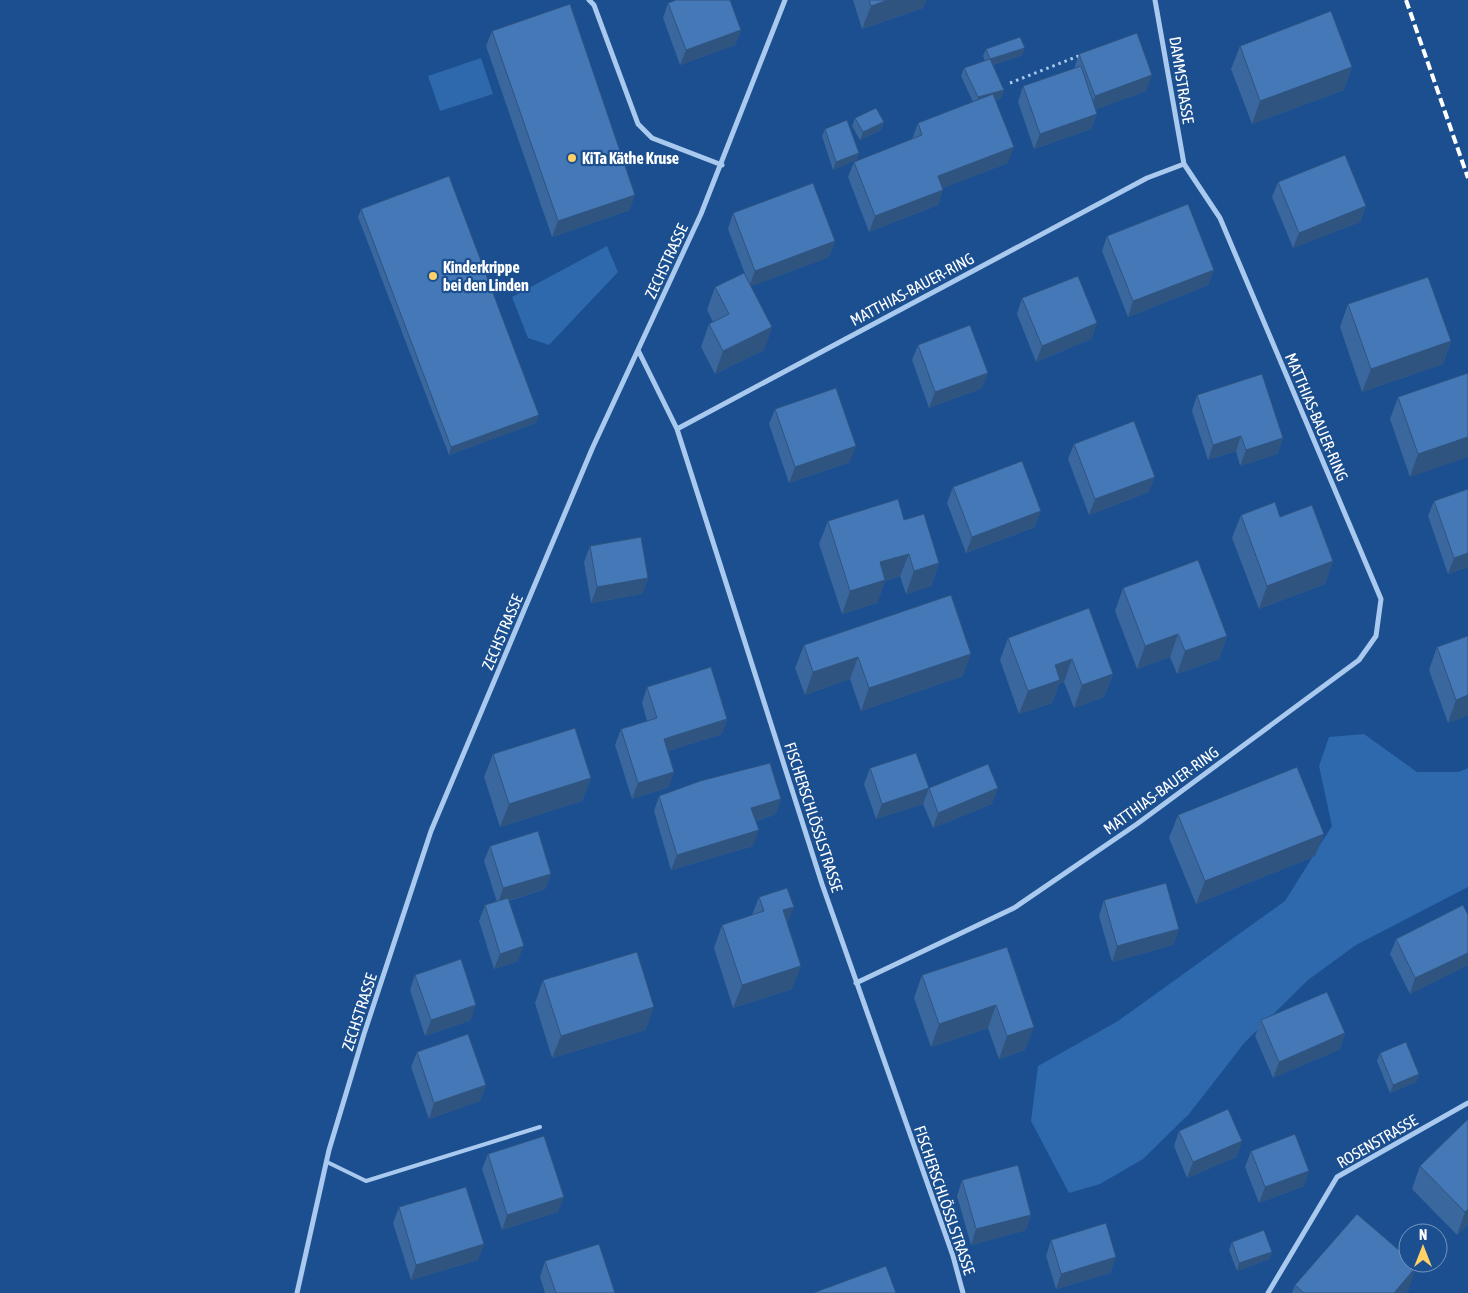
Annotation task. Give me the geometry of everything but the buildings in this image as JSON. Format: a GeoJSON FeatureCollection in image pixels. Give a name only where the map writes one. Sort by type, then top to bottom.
{"type":"FeatureCollection","features":[{"type":"Feature","properties":{"kind":"street"},"geometry":{"type":"LineString","coordinates":[[589,0],[594,5],[638,124],[652,138],[722,165]]}},
{"type":"Feature","properties":{"kind":"street","name":"ZECHSTRASSE"},"geometry":{"type":"LineString","coordinates":[[297,1293],[327,1162],[364,1034],[431,831],[592,449],[722,165],[785,0]]}},
{"type":"Feature","properties":{"kind":"street","name":"DAMMSTRASSE"},"geometry":{"type":"LineString","coordinates":[[1155,0],[1184,164]]}},
{"type":"Feature","properties":{"kind":"street","name":"MATTHIAS-BAUER-RING"},"geometry":{"type":"LineString","coordinates":[[677,429],[1147,178],[1184,164],[1220,218],[1380,600],[1376,636],[1359,660],[1137,824],[1014,908],[856,983]]}},
{"type":"Feature","properties":{"kind":"street","name":"FISCHERSCHLÖSSLSTRASSE"},"geometry":{"type":"LineString","coordinates":[[638,350],[677,429],[816,865],[953,1256],[962,1293]]}},
{"type":"Feature","properties":{"kind":"street","name":"ROSENSTRASSE"},"geometry":{"type":"LineString","coordinates":[[1268,1293],[1338,1177],[1468,1103]]}},
{"type":"Feature","properties":{"kind":"lane"},"geometry":{"type":"LineString","coordinates":[[327,1162],[366,1182],[540,1127]]}},
{"type":"Feature","properties":{"kind":"path"},"geometry":{"type":"LineString","coordinates":[[1010,83],[1090,52]]}},
{"type":"Feature","properties":{"kind":"shaded area"},"geometry":{"type":"Polygon","coordinates":[[[481,58],[493,94],[440,111],[428,76],[481,58]]]}},
{"type":"Feature","properties":{"kind":"shaded area"},"geometry":{"type":"Polygon","coordinates":[[[607,246],[618,272],[549,345],[528,338],[512,297],[607,246]]]}},
{"type":"Feature","properties":{"kind":"shaded area"},"geometry":{"type":"Polygon","coordinates":[[[1364,734],[1417,772],[1459,772],[1468,768],[1468,887],[1356,945],[1308,980],[1245,1042],[1189,1114],[1143,1159],[1100,1184],[1069,1193],[1031,1121],[1038,1066],[1118,1021],[1285,901],[1332,826],[1319,766],[1329,737],[1364,734]]]}},
{"type":"Feature","properties":{"kind":"railway"},"geometry":{"type":"LineString","coordinates":[[1406,0],[1468,178]]}},
{"type":"Feature","properties":{"kind":"place","name":"KiTa Käthe Kruse"},"geometry":{"type":"Point","coordinates":[572,158]}},
{"type":"Feature","properties":{"kind":"place","name":"Kinderkrippe bei den Linden"},"geometry":{"type":"Point","coordinates":[433,276]}}]}
